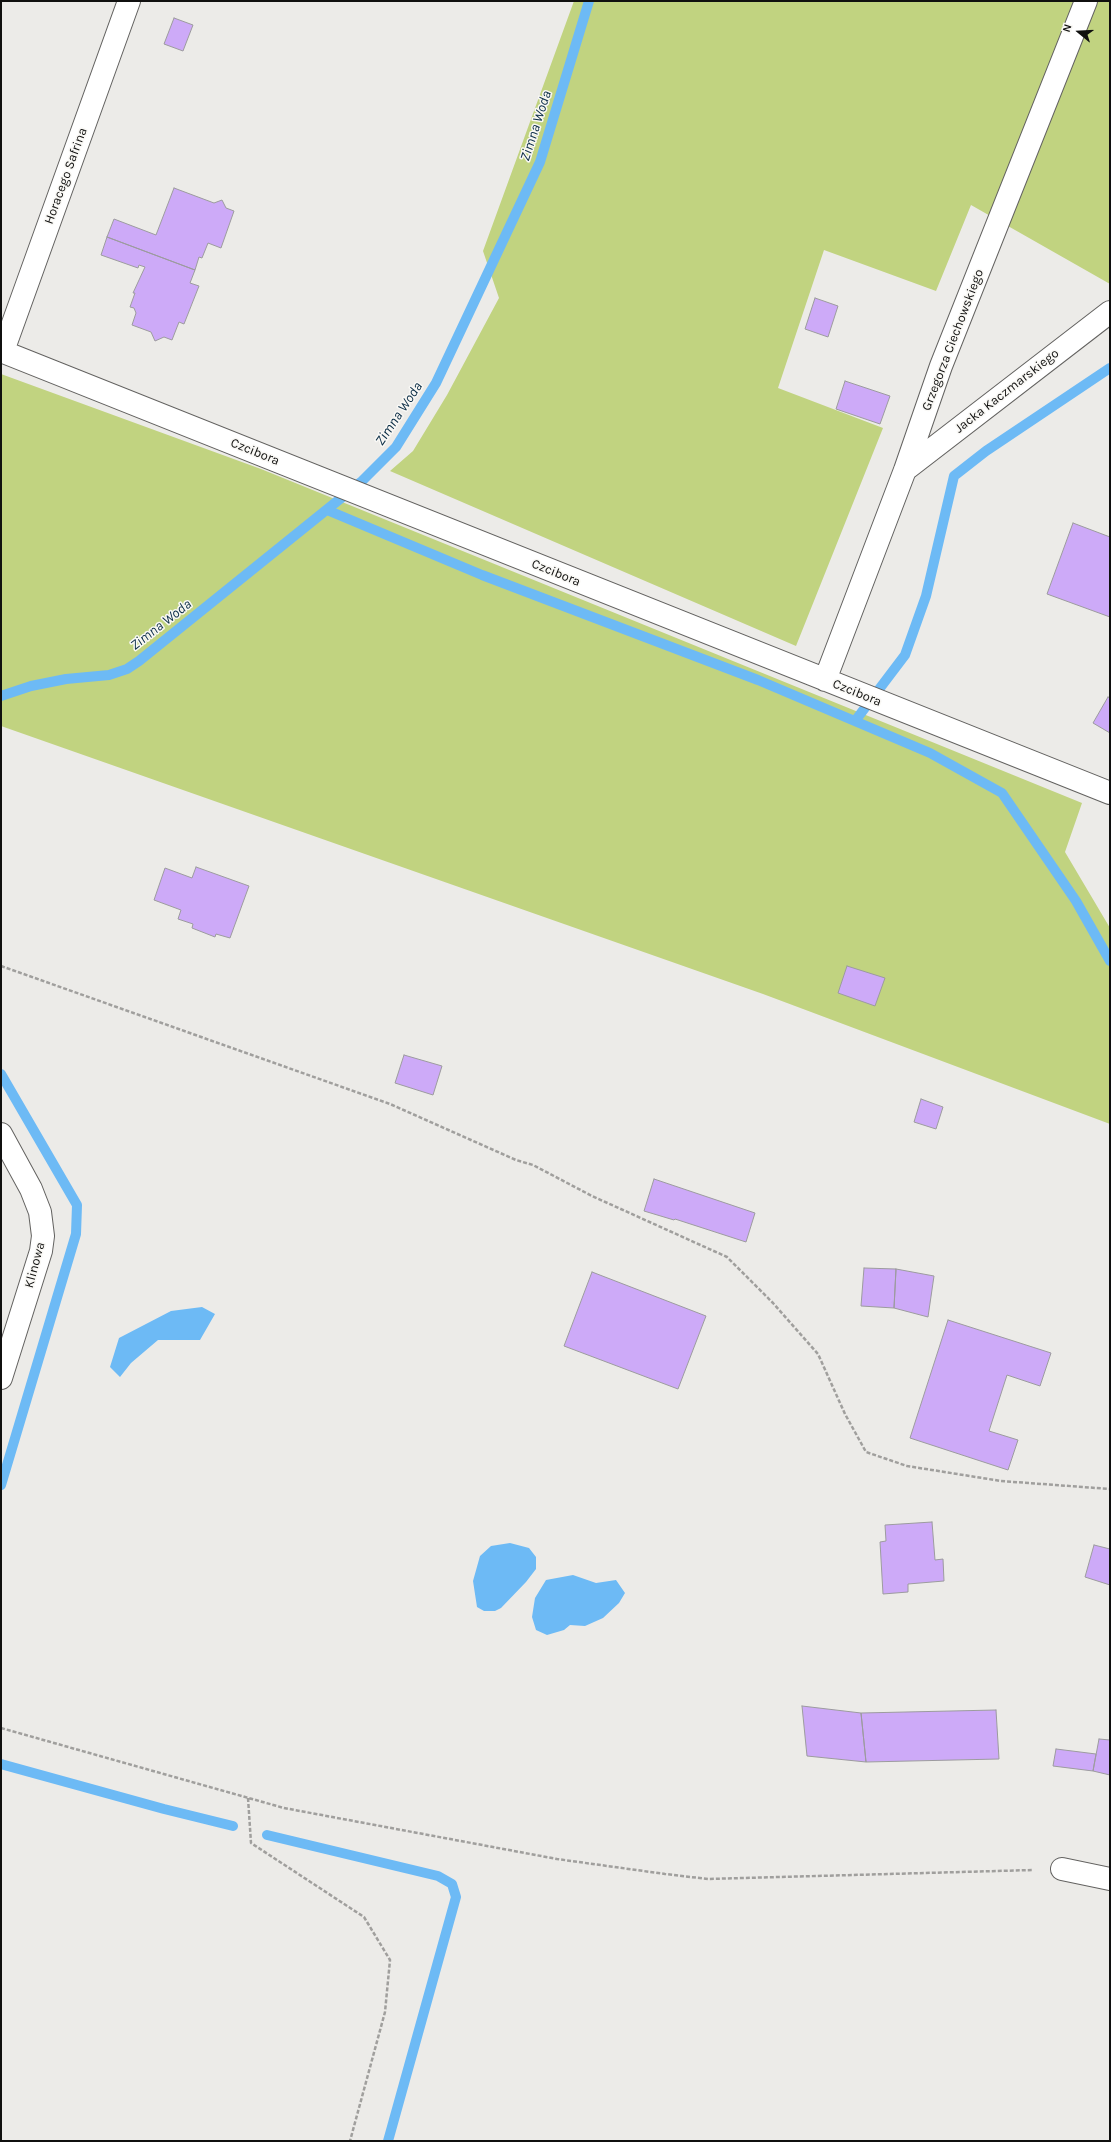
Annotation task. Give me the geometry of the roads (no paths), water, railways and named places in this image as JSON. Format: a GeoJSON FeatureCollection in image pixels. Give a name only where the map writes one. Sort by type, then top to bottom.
{"type":"FeatureCollection","features":[{"type":"Feature","properties":{"kind":"street","name":"Horacego Safrina"},"geometry":{"type":"LineString","coordinates":[[2,351],[129,1]]}},
{"type":"Feature","properties":{"kind":"street","name":"Grzegorza Ciechowskiego"},"geometry":{"type":"LineString","coordinates":[[825,680],[905,470],[941,366],[1086,1]]}},
{"type":"Feature","properties":{"kind":"street","name":"Jacka Kaczmarskiego"},"geometry":{"type":"LineString","coordinates":[[905,470],[1110,312]]}},
{"type":"Feature","properties":{"kind":"street","name":"Czcibora"},"geometry":{"type":"LineString","coordinates":[[2,351],[1110,793]]}},
{"type":"Feature","properties":{"kind":"street","name":"Klinowa"},"geometry":{"type":"LineString","coordinates":[[1,1134],[31,1189],[40,1212],[43,1236],[40,1251],[1,1378]]}},
{"type":"Feature","properties":{"kind":"street"},"geometry":{"type":"LineString","coordinates":[[1062,1869],[1110,1879]]}},
{"type":"Feature","properties":{"kind":"water"},"geometry":{"type":"Polygon","coordinates":[[[202,1307],[215,1314],[200,1340],[158,1340],[131,1363],[120,1377],[110,1367],[119,1338],[171,1311],[202,1307]]]}},
{"type":"Feature","properties":{"kind":"water"},"geometry":{"type":"Polygon","coordinates":[[[510,1543],[529,1548],[536,1557],[536,1569],[526,1582],[501,1608],[495,1611],[484,1611],[477,1607],[473,1581],[480,1556],[491,1546],[510,1543]]]}},
{"type":"Feature","properties":{"kind":"water"},"geometry":{"type":"Polygon","coordinates":[[[573,1575],[596,1583],[616,1580],[625,1593],[619,1603],[603,1618],[585,1626],[570,1625],[564,1630],[547,1635],[536,1630],[532,1617],[535,1598],[546,1580],[573,1575]]]}},
{"type":"Feature","properties":{"kind":"waterway","name":"Zimna Woda"},"geometry":{"type":"LineString","coordinates":[[1,696],[31,686],[66,679],[109,675],[127,669],[139,661],[361,482],[396,447],[436,383],[540,162],[589,1]]}},
{"type":"Feature","properties":{"kind":"waterway"},"geometry":{"type":"LineString","coordinates":[[855,721],[905,655],[926,596],[954,476],[986,451],[1110,368]]}},
{"type":"Feature","properties":{"kind":"waterway"},"geometry":{"type":"LineString","coordinates":[[327,510],[482,575],[758,680],[930,753],[1002,793],[1076,901],[1110,961]]}},
{"type":"Feature","properties":{"kind":"waterway"},"geometry":{"type":"LineString","coordinates":[[1,1074],[77,1205],[76,1234],[1,1485]]}},
{"type":"Feature","properties":{"kind":"waterway"},"geometry":{"type":"LineString","coordinates":[[1,1764],[164,1809],[233,1826]]}},
{"type":"Feature","properties":{"kind":"waterway"},"geometry":{"type":"LineString","coordinates":[[267,1835],[438,1876],[452,1884],[456,1897],[388,2141]]}}]}
